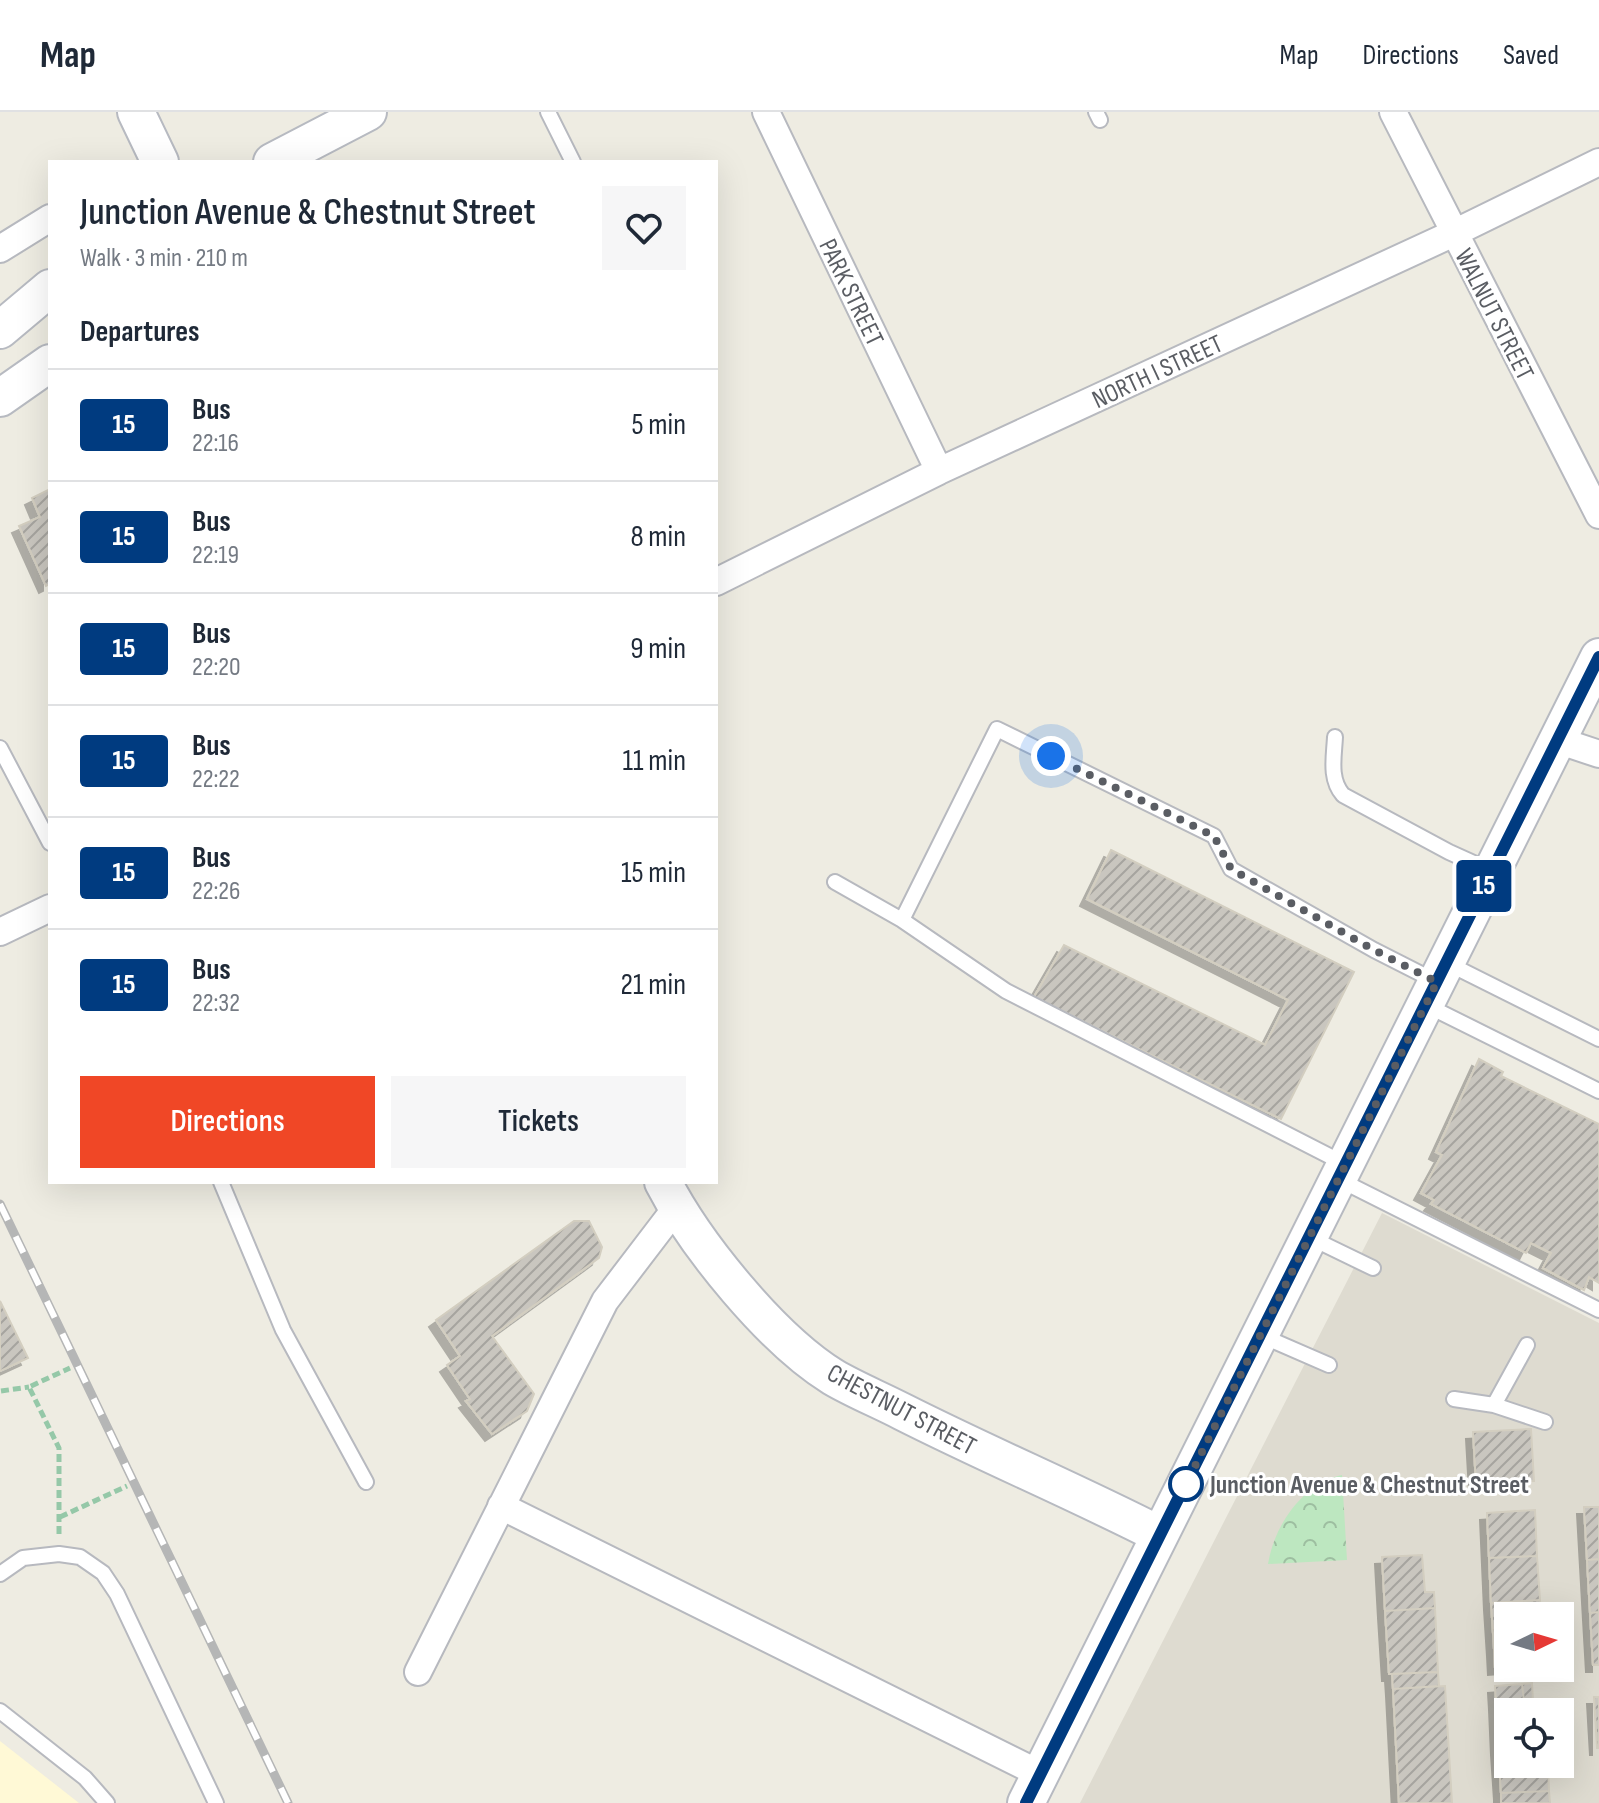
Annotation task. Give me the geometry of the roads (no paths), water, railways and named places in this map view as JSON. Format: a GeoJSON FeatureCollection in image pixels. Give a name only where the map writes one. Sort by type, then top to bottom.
{"type":"FeatureCollection","features":[{"type":"Feature","properties":{"kind":"street"},"geometry":{"type":"LineString","coordinates":[[136,112],[154,160]]}},
{"type":"Feature","properties":{"kind":"street"},"geometry":{"type":"LineString","coordinates":[[275,160],[368,112]]}},
{"type":"Feature","properties":{"kind":"street","name":"PARK STREET"},"geometry":{"type":"LineString","coordinates":[[766,112],[939,471]]}},
{"type":"Feature","properties":{"kind":"street","name":"WALNUT STREET"},"geometry":{"type":"LineString","coordinates":[[1393,112],[1599,515]]}},
{"type":"Feature","properties":{"kind":"street","name":"NORTH I STREET"},"geometry":{"type":"LineString","coordinates":[[718,581],[939,471],[1454,233],[1599,162]]}},
{"type":"Feature","properties":{"kind":"street"},"geometry":{"type":"LineString","coordinates":[[0,249],[48,219]]}},
{"type":"Feature","properties":{"kind":"street"},"geometry":{"type":"LineString","coordinates":[[0,330],[48,290]]}},
{"type":"Feature","properties":{"kind":"street"},"geometry":{"type":"LineString","coordinates":[[0,398],[48,364]]}},
{"type":"Feature","properties":{"kind":"street"},"geometry":{"type":"LineString","coordinates":[[501,1506],[1033,1789],[1599,657]]}},
{"type":"Feature","properties":{"kind":"street"},"geometry":{"type":"LineString","coordinates":[[1557,740],[1599,754]]}},
{"type":"Feature","properties":{"kind":"street"},"geometry":{"type":"LineString","coordinates":[[0,932],[48,909]]}},
{"type":"Feature","properties":{"kind":"street"},"geometry":{"type":"LineString","coordinates":[[418,1672],[605,1301],[670,1195]]}},
{"type":"Feature","properties":{"kind":"street","name":"CHESTNUT STREET"},"geometry":{"type":"LineString","coordinates":[[670,1195],[748,1302],[788,1342],[832,1376],[962,1442],[1160,1535]]}},
{"type":"Feature","properties":{"kind":"lane"},"geometry":{"type":"LineString","coordinates":[[548,112],[572,160]]}},
{"type":"Feature","properties":{"kind":"lane"},"geometry":{"type":"LineString","coordinates":[[902,920],[997,729],[1214,836],[1231,869],[1436,983],[1599,1091]]}},
{"type":"Feature","properties":{"kind":"lane"},"geometry":{"type":"LineString","coordinates":[[1335,737],[1335,786],[1343,795],[1491,871]]}},
{"type":"Feature","properties":{"kind":"lane"},"geometry":{"type":"LineString","coordinates":[[0,748],[48,839]]}},
{"type":"Feature","properties":{"kind":"lane"},"geometry":{"type":"LineString","coordinates":[[835,882],[902,920],[1006,991],[1599,1310]]}},
{"type":"Feature","properties":{"kind":"lane"},"geometry":{"type":"LineString","coordinates":[[1436,983],[1599,1039]]}},
{"type":"Feature","properties":{"kind":"lane"},"geometry":{"type":"LineString","coordinates":[[222,1184],[283,1330],[366,1482]]}},
{"type":"Feature","properties":{"kind":"lane"},"geometry":{"type":"LineString","coordinates":[[1309,1237],[1373,1268]]}},
{"type":"Feature","properties":{"kind":"lane"},"geometry":{"type":"LineString","coordinates":[[1260,1335],[1329,1365]]}},
{"type":"Feature","properties":{"kind":"lane"},"geometry":{"type":"LineString","coordinates":[[1494,1405],[1527,1345]]}},
{"type":"Feature","properties":{"kind":"lane"},"geometry":{"type":"LineString","coordinates":[[1454,1399],[1494,1405],[1545,1422]]}},
{"type":"Feature","properties":{"kind":"lane"},"geometry":{"type":"LineString","coordinates":[[0,1574],[23,1558],[59,1554],[80,1557],[103,1573],[117,1594],[216,1803]]}},
{"type":"Feature","properties":{"kind":"lane"},"geometry":{"type":"LineString","coordinates":[[0,1711],[85,1778],[107,1803]]}},
{"type":"Feature","properties":{"kind":"railway"},"geometry":{"type":"LineString","coordinates":[[0,1204],[288,1803]]}},
{"type":"Feature","properties":{"kind":"place","name":"Junction Avenue & Chestnut Street"},"geometry":{"type":"Point","coordinates":[1186,1484]}}]}
